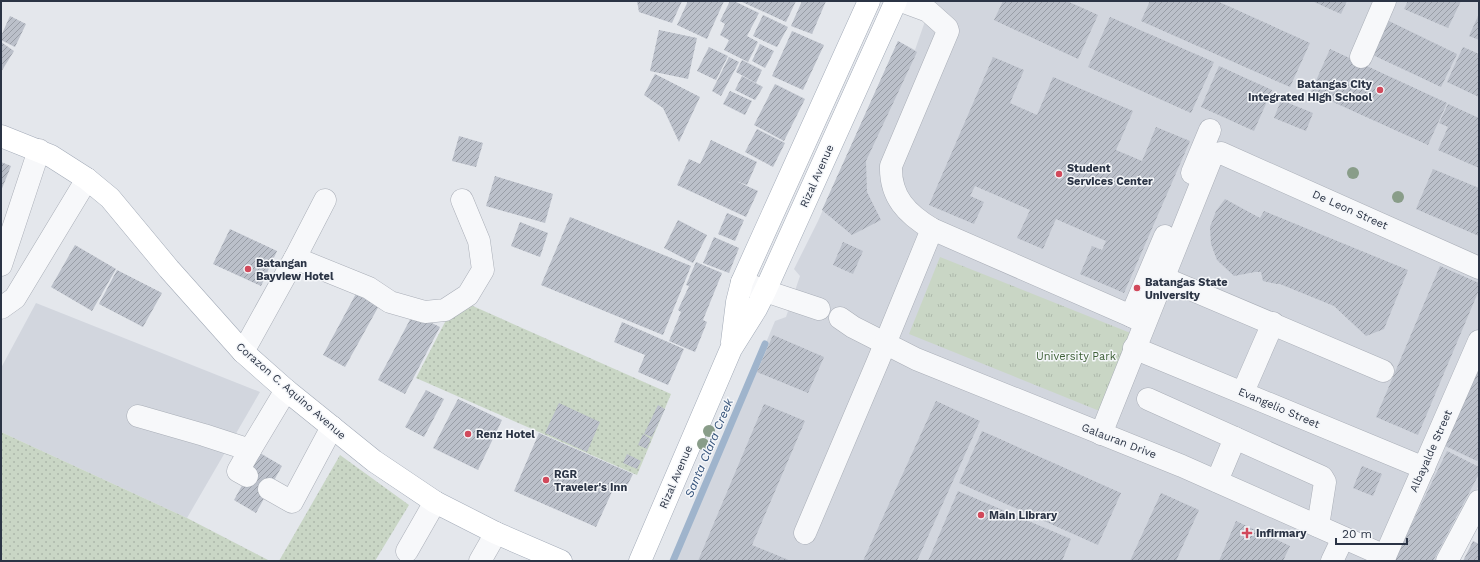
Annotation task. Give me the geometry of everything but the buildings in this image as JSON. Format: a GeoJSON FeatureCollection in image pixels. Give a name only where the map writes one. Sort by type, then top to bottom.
{"type":"FeatureCollection","features":[{"type":"Feature","properties":{"kind":"main road","name":"Rizal Avenue"},"geometry":{"type":"LineString","coordinates":[[731,349],[737,302],[742,282],[869,1]]}},
{"type":"Feature","properties":{"kind":"main road","name":"Rizal Avenue"},"geometry":{"type":"LineString","coordinates":[[640,561],[731,349],[756,309],[765,291],[896,1]]}},
{"type":"Feature","properties":{"kind":"main road","name":"Corazon C. Aquino Avenue"},"geometry":{"type":"LineString","coordinates":[[1,136],[51,156],[87,179],[110,198],[174,274],[243,352],[286,390],[374,461],[435,502],[496,533],[561,561]]}},
{"type":"Feature","properties":{"kind":"street"},"geometry":{"type":"LineString","coordinates":[[901,1],[928,12],[947,28],[948,31],[891,166],[892,184],[897,197],[905,208],[918,220],[932,229],[1138,319]]}},
{"type":"Feature","properties":{"kind":"street"},"geometry":{"type":"LineString","coordinates":[[1361,57],[1385,1]]}},
{"type":"Feature","properties":{"kind":"street"},"geometry":{"type":"LineString","coordinates":[[1101,434],[1134,348],[1138,319],[1210,130]]}},
{"type":"Feature","properties":{"kind":"street"},"geometry":{"type":"LineString","coordinates":[[1,265],[39,150]]}},
{"type":"Feature","properties":{"kind":"street","name":"De Leon Street"},"geometry":{"type":"LineString","coordinates":[[1164,278],[1212,159],[1216,154],[1221,153],[1479,268]]}},
{"type":"Feature","properties":{"kind":"street"},"geometry":{"type":"LineString","coordinates":[[1,308],[15,298],[87,179]]}},
{"type":"Feature","properties":{"kind":"street"},"geometry":{"type":"LineString","coordinates":[[243,352],[295,258],[324,200]]}},
{"type":"Feature","properties":{"kind":"street"},"geometry":{"type":"LineString","coordinates":[[295,258],[369,288],[390,302],[425,312],[445,310],[468,295],[483,270],[479,241],[462,200]]}},
{"type":"Feature","properties":{"kind":"street"},"geometry":{"type":"LineString","coordinates":[[805,533],[932,229]]}},
{"type":"Feature","properties":{"kind":"street"},"geometry":{"type":"LineString","coordinates":[[1138,319],[1164,278],[1383,371]]}},
{"type":"Feature","properties":{"kind":"street"},"geometry":{"type":"LineString","coordinates":[[742,282],[819,309]]}},
{"type":"Feature","properties":{"kind":"street","name":"Galauran Drive"},"geometry":{"type":"LineString","coordinates":[[846,323],[916,360],[1182,466],[1318,526],[1384,559]]}},
{"type":"Feature","properties":{"kind":"street"},"geometry":{"type":"LineString","coordinates":[[1243,392],[1272,324]]}},
{"type":"Feature","properties":{"kind":"street","name":"Albayalde Street"},"geometry":{"type":"LineString","coordinates":[[1384,559],[1479,341]]}},
{"type":"Feature","properties":{"kind":"street","name":"Evangelio Street"},"geometry":{"type":"LineString","coordinates":[[1134,348],[1424,468]]}},
{"type":"Feature","properties":{"kind":"street"},"geometry":{"type":"LineString","coordinates":[[247,476],[238,471],[286,390]]}},
{"type":"Feature","properties":{"kind":"street"},"geometry":{"type":"LineString","coordinates":[[1148,399],[1322,477],[1324,482],[1318,526]]}},
{"type":"Feature","properties":{"kind":"street"},"geometry":{"type":"LineString","coordinates":[[138,416],[250,450]]}},
{"type":"Feature","properties":{"kind":"street"},"geometry":{"type":"LineString","coordinates":[[269,489],[292,502],[332,427]]}},
{"type":"Feature","properties":{"kind":"street"},"geometry":{"type":"LineString","coordinates":[[1216,481],[1235,438]]}},
{"type":"Feature","properties":{"kind":"street"},"geometry":{"type":"LineString","coordinates":[[1447,561],[1479,501]]}},
{"type":"Feature","properties":{"kind":"street"},"geometry":{"type":"LineString","coordinates":[[407,551],[435,502]]}},
{"type":"Feature","properties":{"kind":"street"},"geometry":{"type":"LineString","coordinates":[[480,561],[496,533]]}},
{"type":"Feature","properties":{"kind":"street"},"geometry":{"type":"LineString","coordinates":[[1332,561],[1343,538]]}},
{"type":"Feature","properties":{"kind":"shaded area","name":"Batangas State University"},"geometry":{"type":"Polygon","coordinates":[[[932,1],[1479,1],[1479,485],[1439,561],[675,561],[775,321],[786,317],[800,276],[794,269],[818,221],[898,41],[915,50],[932,1]]]}},
{"type":"Feature","properties":{"kind":"shaded area"},"geometry":{"type":"Polygon","coordinates":[[[36,303],[260,392],[187,518],[1,432],[1,368],[36,303]]]}},
{"type":"Feature","properties":{"kind":"green space","name":"University Park"},"geometry":{"type":"Polygon","coordinates":[[[940,257],[1133,334],[1102,412],[909,334],[940,257]]]}},
{"type":"Feature","properties":{"kind":"green space"},"geometry":{"type":"Polygon","coordinates":[[[457,299],[671,394],[637,475],[416,378],[457,299]]]}},
{"type":"Feature","properties":{"kind":"green space"},"geometry":{"type":"Polygon","coordinates":[[[1,432],[187,518],[270,561],[1,561],[1,432]]]}},
{"type":"Feature","properties":{"kind":"green space"},"geometry":{"type":"Polygon","coordinates":[[[340,455],[409,505],[375,561],[279,561],[340,455]]]}},
{"type":"Feature","properties":{"kind":"waterway","name":"Santa Clara Creek"},"geometry":{"type":"LineString","coordinates":[[673,561],[765,344]]}},
{"type":"Feature","properties":{"kind":"place","name":"Batangas City Integrated High School"},"geometry":{"type":"Point","coordinates":[1380,90]}},
{"type":"Feature","properties":{"kind":"place","name":"Student Services Center"},"geometry":{"type":"Point","coordinates":[1059,174]}},
{"type":"Feature","properties":{"kind":"place","name":"Batangan Bayview Hotel"},"geometry":{"type":"Point","coordinates":[248,269]}},
{"type":"Feature","properties":{"kind":"place","name":"Batangas State University"},"geometry":{"type":"Point","coordinates":[1137,288]}},
{"type":"Feature","properties":{"kind":"place","name":"Renz Hotel"},"geometry":{"type":"Point","coordinates":[468,434]}},
{"type":"Feature","properties":{"kind":"place","name":"RGR Traveler's Inn"},"geometry":{"type":"Point","coordinates":[546,480]}},
{"type":"Feature","properties":{"kind":"place","name":"Main Library"},"geometry":{"type":"Point","coordinates":[981,515]}},
{"type":"Feature","properties":{"kind":"place","name":"Infirmary"},"geometry":{"type":"Point","coordinates":[1247,533]}}]}
